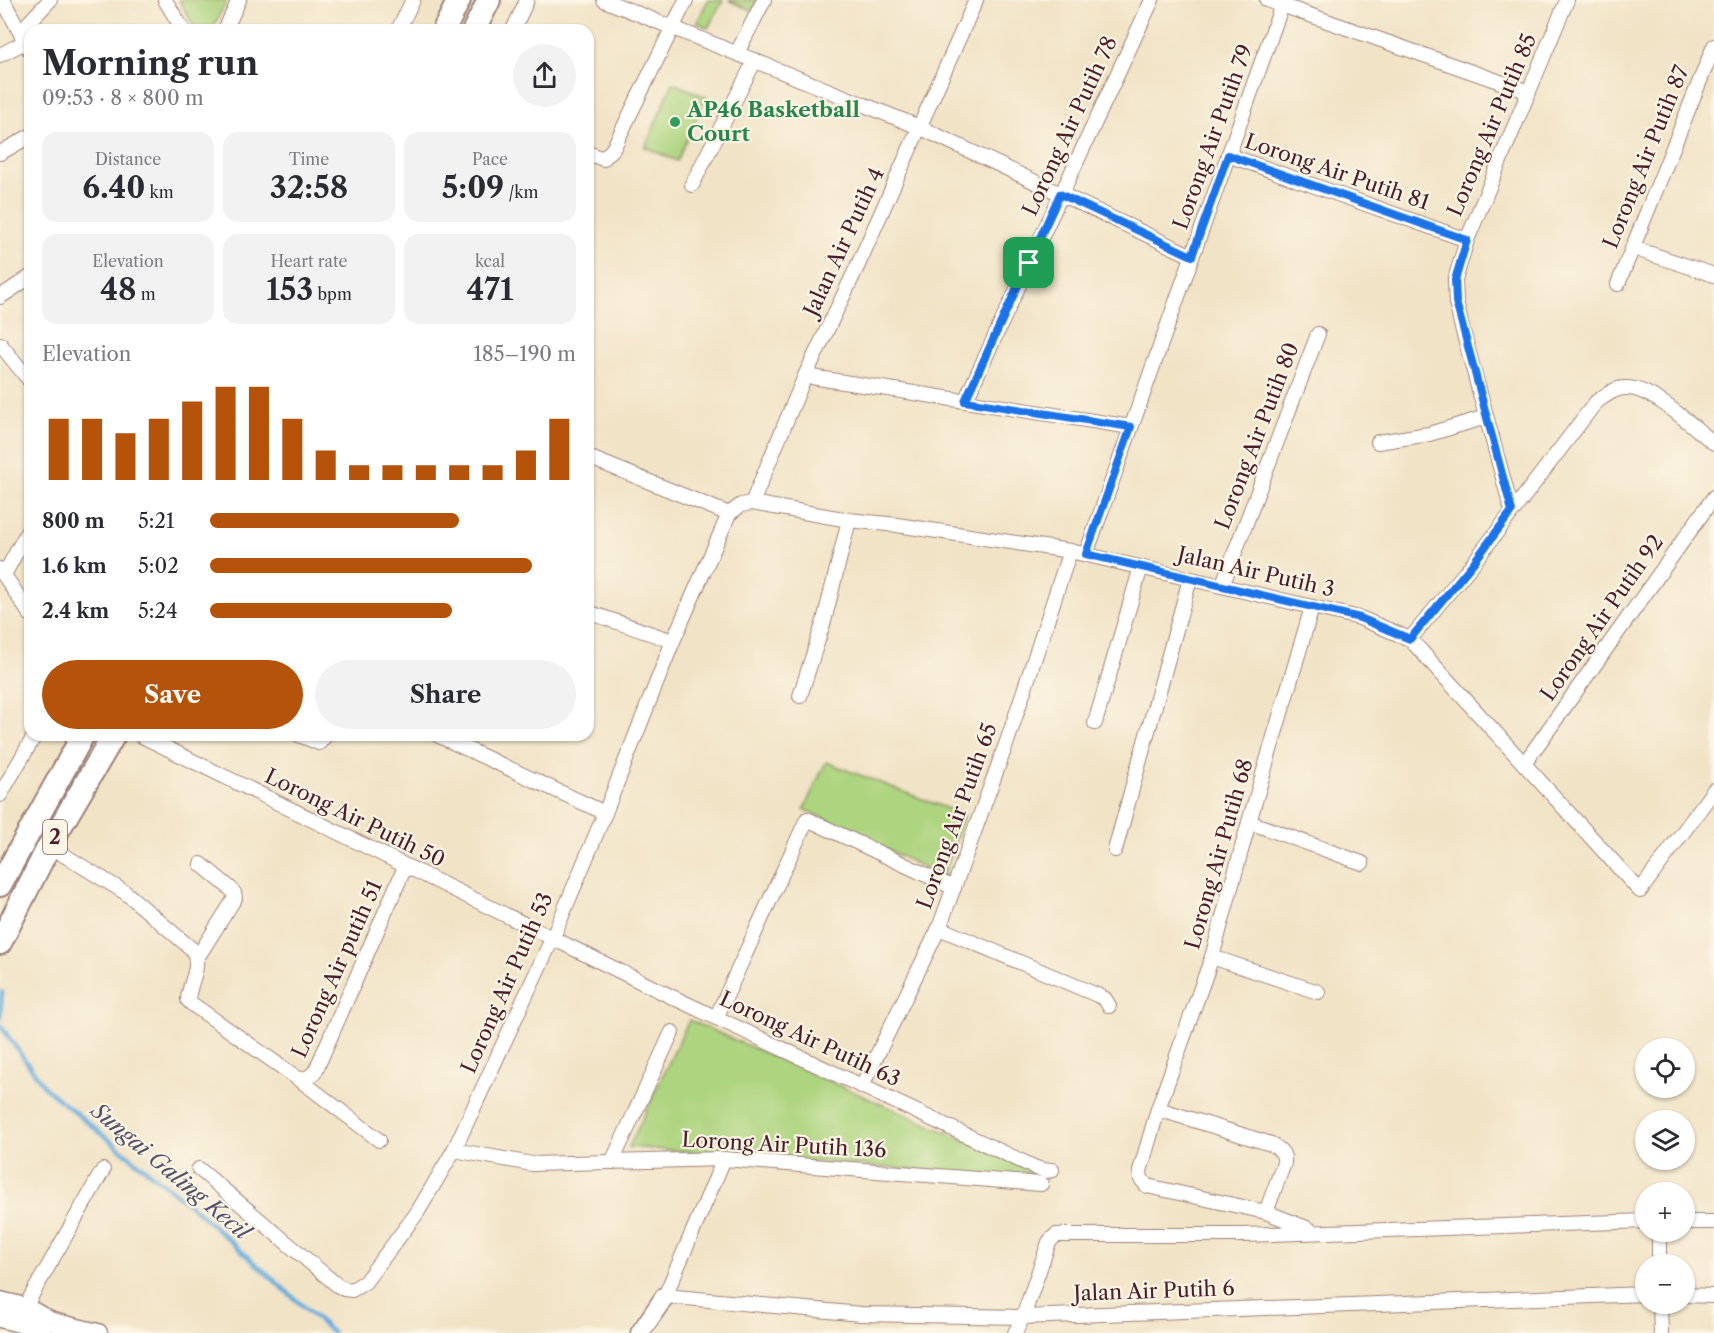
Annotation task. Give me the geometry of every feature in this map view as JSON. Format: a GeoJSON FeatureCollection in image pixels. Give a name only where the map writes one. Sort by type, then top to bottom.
{"type":"FeatureCollection","features":[{"type":"Feature","properties":{"kind":"highway"},"geometry":{"type":"LineString","coordinates":[[447,24],[459,0]]}},
{"type":"Feature","properties":{"kind":"highway"},"geometry":{"type":"LineString","coordinates":[[477,24],[489,0]]}},
{"type":"Feature","properties":{"kind":"highway","name":"2"},"geometry":{"type":"LineString","coordinates":[[0,885],[80,741]]}},
{"type":"Feature","properties":{"kind":"highway","name":"2"},"geometry":{"type":"LineString","coordinates":[[0,943],[49,846],[110,741]]}},
{"type":"Feature","properties":{"kind":"main road"},"geometry":{"type":"LineString","coordinates":[[640,1333],[665,1296]]}},
{"type":"Feature","properties":{"kind":"main road"},"geometry":{"type":"LineString","coordinates":[[0,1301],[23,1315],[98,1333]]}},
{"type":"Feature","properties":{"kind":"main road"},"geometry":{"type":"LineString","coordinates":[[0,1318],[23,1315]]}},
{"type":"Feature","properties":{"kind":"street"},"geometry":{"type":"LineString","coordinates":[[3,0],[24,40]]}},
{"type":"Feature","properties":{"kind":"street"},"geometry":{"type":"LineString","coordinates":[[36,24],[51,0]]}},
{"type":"Feature","properties":{"kind":"street"},"geometry":{"type":"LineString","coordinates":[[165,0],[179,24]]}},
{"type":"Feature","properties":{"kind":"street"},"geometry":{"type":"LineString","coordinates":[[228,24],[239,0]]}},
{"type":"Feature","properties":{"kind":"street"},"geometry":{"type":"LineString","coordinates":[[401,24],[413,0]]}},
{"type":"Feature","properties":{"kind":"street"},"geometry":{"type":"LineString","coordinates":[[516,24],[527,0]]}},
{"type":"Feature","properties":{"kind":"street"},"geometry":{"type":"LineString","coordinates":[[604,0],[919,127],[1192,256]]}},
{"type":"Feature","properties":{"kind":"street"},"geometry":{"type":"LineString","coordinates":[[594,155],[603,159],[613,149],[686,0]]}},
{"type":"Feature","properties":{"kind":"street"},"geometry":{"type":"LineString","coordinates":[[737,53],[764,0]]}},
{"type":"Feature","properties":{"kind":"street","name":"Jalan Air Putih 4"},"geometry":{"type":"LineString","coordinates":[[752,503],[805,376],[858,265],[976,0]]}},
{"type":"Feature","properties":{"kind":"street","name":"Lorong Air Putih 78"},"geometry":{"type":"LineString","coordinates":[[965,401],[1152,0]]}},
{"type":"Feature","properties":{"kind":"street"},"geometry":{"type":"LineString","coordinates":[[1268,0],[1529,92]]}},
{"type":"Feature","properties":{"kind":"street","name":"Lorong Air Putih 85"},"geometry":{"type":"LineString","coordinates":[[1512,511],[1456,302],[1455,280],[1467,240],[1567,0]]}},
{"type":"Feature","properties":{"kind":"street","name":"Lorong Air Putih 79"},"geometry":{"type":"LineString","coordinates":[[1086,554],[1282,5]]}},
{"type":"Feature","properties":{"kind":"street"},"geometry":{"type":"LineString","coordinates":[[0,55],[24,43]]}},
{"type":"Feature","properties":{"kind":"street","name":"Lorong Air Putih 87"},"geometry":{"type":"LineString","coordinates":[[1618,284],[1714,46]]}},
{"type":"Feature","properties":{"kind":"street"},"geometry":{"type":"LineString","coordinates":[[692,185],[755,60]]}},
{"type":"Feature","properties":{"kind":"street"},"geometry":{"type":"LineString","coordinates":[[0,153],[24,139]]}},
{"type":"Feature","properties":{"kind":"street","name":"Lorong Air Putih 81"},"geometry":{"type":"LineString","coordinates":[[1228,155],[1467,240]]}},
{"type":"Feature","properties":{"kind":"street"},"geometry":{"type":"LineString","coordinates":[[1633,248],[1714,275]]}},
{"type":"Feature","properties":{"kind":"street"},"geometry":{"type":"LineString","coordinates":[[0,297],[24,281]]}},
{"type":"Feature","properties":{"kind":"street","name":"Lorong Air Putih 80"},"geometry":{"type":"LineString","coordinates":[[1222,586],[1318,334]]}},
{"type":"Feature","properties":{"kind":"street"},"geometry":{"type":"LineString","coordinates":[[0,344],[24,374]]}},
{"type":"Feature","properties":{"kind":"street"},"geometry":{"type":"LineString","coordinates":[[805,376],[1131,427]]}},
{"type":"Feature","properties":{"kind":"street"},"geometry":{"type":"LineString","coordinates":[[1410,639],[1474,562],[1596,402],[1616,390],[1627,387],[1650,394],[1714,443]]}},
{"type":"Feature","properties":{"kind":"street"},"geometry":{"type":"LineString","coordinates":[[1378,442],[1429,434],[1486,417]]}},
{"type":"Feature","properties":{"kind":"street"},"geometry":{"type":"LineString","coordinates":[[594,459],[729,514],[741,505],[752,503]]}},
{"type":"Feature","properties":{"kind":"street","name":"Lorong Air Putih 92"},"geometry":{"type":"LineString","coordinates":[[1524,764],[1714,497]]}},
{"type":"Feature","properties":{"kind":"street","name":"Jalan Air Putih 3"},"geometry":{"type":"LineString","coordinates":[[752,503],[849,520],[1070,550],[1360,618],[1410,639],[1640,891],[1714,790]]}},
{"type":"Feature","properties":{"kind":"street","name":"Lorong Air Putih 53"},"geometry":{"type":"LineString","coordinates":[[199,1168],[337,1285],[352,1290],[365,1282],[417,1213],[454,1150],[552,937],[605,813],[673,641],[729,514]]}},
{"type":"Feature","properties":{"kind":"street"},"geometry":{"type":"LineString","coordinates":[[800,696],[824,621],[849,520]]}},
{"type":"Feature","properties":{"kind":"street"},"geometry":{"type":"LineString","coordinates":[[24,537],[2,572],[24,605]]}},
{"type":"Feature","properties":{"kind":"street","name":"Lorong Air Putih 65"},"geometry":{"type":"LineString","coordinates":[[862,1086],[939,928],[1008,739],[1070,550]]}},
{"type":"Feature","properties":{"kind":"street"},"geometry":{"type":"LineString","coordinates":[[1095,723],[1142,567]]}},
{"type":"Feature","properties":{"kind":"street"},"geometry":{"type":"LineString","coordinates":[[1115,850],[1190,579]]}},
{"type":"Feature","properties":{"kind":"street","name":"Lorong Air Putih 68"},"geometry":{"type":"LineString","coordinates":[[1266,1212],[1147,1186],[1141,1179],[1140,1171],[1158,1109],[1212,957],[1312,606]]}},
{"type":"Feature","properties":{"kind":"street"},"geometry":{"type":"LineString","coordinates":[[594,614],[673,641]]}},
{"type":"Feature","properties":{"kind":"street"},"geometry":{"type":"LineString","coordinates":[[0,795],[32,741]]}},
{"type":"Feature","properties":{"kind":"street","name":"Lorong Air Putih 50"},"geometry":{"type":"LineString","coordinates":[[152,741],[405,867],[552,937]]}},
{"type":"Feature","properties":{"kind":"street"},"geometry":{"type":"LineString","coordinates":[[450,741],[605,813]]}},
{"type":"Feature","properties":{"kind":"street"},"geometry":{"type":"LineString","coordinates":[[716,1018],[807,819],[954,888]]}},
{"type":"Feature","properties":{"kind":"street"},"geometry":{"type":"LineString","coordinates":[[1249,822],[1362,863]]}},
{"type":"Feature","properties":{"kind":"street"},"geometry":{"type":"LineString","coordinates":[[49,846],[126,893],[193,950],[197,958],[197,965],[188,1000],[379,1140]]}},
{"type":"Feature","properties":{"kind":"street"},"geometry":{"type":"LineString","coordinates":[[197,958],[235,898],[231,888],[201,864]]}},
{"type":"Feature","properties":{"kind":"street","name":"Lorong Air putih 51"},"geometry":{"type":"LineString","coordinates":[[300,1080],[315,1072],[405,867]]}},
{"type":"Feature","properties":{"kind":"street"},"geometry":{"type":"LineString","coordinates":[[939,928],[1097,995],[1105,999],[1109,1006]]}},
{"type":"Feature","properties":{"kind":"street","name":"Lorong Air Putih 63"},"geometry":{"type":"LineString","coordinates":[[552,937],[716,1018],[1036,1168],[1052,1170]]}},
{"type":"Feature","properties":{"kind":"street"},"geometry":{"type":"LineString","coordinates":[[1212,957],[1318,992]]}},
{"type":"Feature","properties":{"kind":"street"},"geometry":{"type":"LineString","coordinates":[[612,1162],[672,1032]]}},
{"type":"Feature","properties":{"kind":"street"},"geometry":{"type":"LineString","coordinates":[[1158,1109],[1271,1144],[1282,1151],[1285,1157],[1266,1212],[1316,1232]]}},
{"type":"Feature","properties":{"kind":"street","name":"Lorong Air Putih 136"},"geometry":{"type":"LineString","coordinates":[[454,1150],[532,1164],[723,1159],[1041,1184]]}},
{"type":"Feature","properties":{"kind":"street"},"geometry":{"type":"LineString","coordinates":[[665,1296],[723,1159]]}},
{"type":"Feature","properties":{"kind":"street"},"geometry":{"type":"LineString","coordinates":[[23,1315],[103,1170]]}},
{"type":"Feature","properties":{"kind":"street"},"geometry":{"type":"LineString","coordinates":[[1015,1333],[1023,1317],[1048,1242],[1056,1234],[1243,1234],[1635,1221]]}},
{"type":"Feature","properties":{"kind":"street"},"geometry":{"type":"LineString","coordinates":[[1695,1222],[1714,1222]]}},
{"type":"Feature","properties":{"kind":"street","name":"Jalan Air Putih 6"},"geometry":{"type":"LineString","coordinates":[[665,1296],[861,1314],[1023,1317],[1635,1294]]}},
{"type":"Feature","properties":{"kind":"street"},"geometry":{"type":"LineString","coordinates":[[1695,1295],[1714,1296]]}},
{"type":"Feature","properties":{"kind":"street"},"geometry":{"type":"LineString","coordinates":[[1660,1314],[1661,1333]]}},
{"type":"Feature","properties":{"kind":"green space"},"geometry":{"type":"Polygon","coordinates":[[[179,0],[227,0],[215,24],[192,24],[179,0]]]}},
{"type":"Feature","properties":{"kind":"green space"},"geometry":{"type":"Polygon","coordinates":[[[708,0],[723,0],[708,28],[697,22],[708,0]]]}},
{"type":"Feature","properties":{"kind":"green space"},"geometry":{"type":"Polygon","coordinates":[[[728,0],[757,0],[751,11],[728,0]]]}},
{"type":"Feature","properties":{"kind":"green space","name":"AP46 Basketball Court"},"geometry":{"type":"Polygon","coordinates":[[[673,83],[706,97],[677,161],[645,147],[673,83]]]}},
{"type":"Feature","properties":{"kind":"green space"},"geometry":{"type":"Polygon","coordinates":[[[826,762],[964,815],[943,877],[804,809],[826,762]]]}},
{"type":"Feature","properties":{"kind":"green space"},"geometry":{"type":"Polygon","coordinates":[[[689,1020],[1044,1175],[1046,1180],[629,1147],[689,1020]]]}},
{"type":"Feature","properties":{"kind":"waterway","name":"Sungai Galing Kecil"},"geometry":{"type":"LineString","coordinates":[[0,1018],[2,992]]}},
{"type":"Feature","properties":{"kind":"waterway","name":"Sungai Galing Kecil"},"geometry":{"type":"LineString","coordinates":[[0,1025],[46,1089],[191,1206],[333,1333]]}},
{"type":"Feature","properties":{"kind":"place","name":"AP46 Basketball Court"},"geometry":{"type":"Point","coordinates":[675,122]}},
{"type":"Feature","properties":{"kind":"route"},"geometry":{"type":"LineString","coordinates":[[1228,155],[1467,240],[1455,280],[1456,302],[1512,511],[1474,562],[1410,639],[1360,618],[1086,554],[1131,427],[965,401],[1029,263],[1060,194],[1192,256],[1228,155]]}}]}
